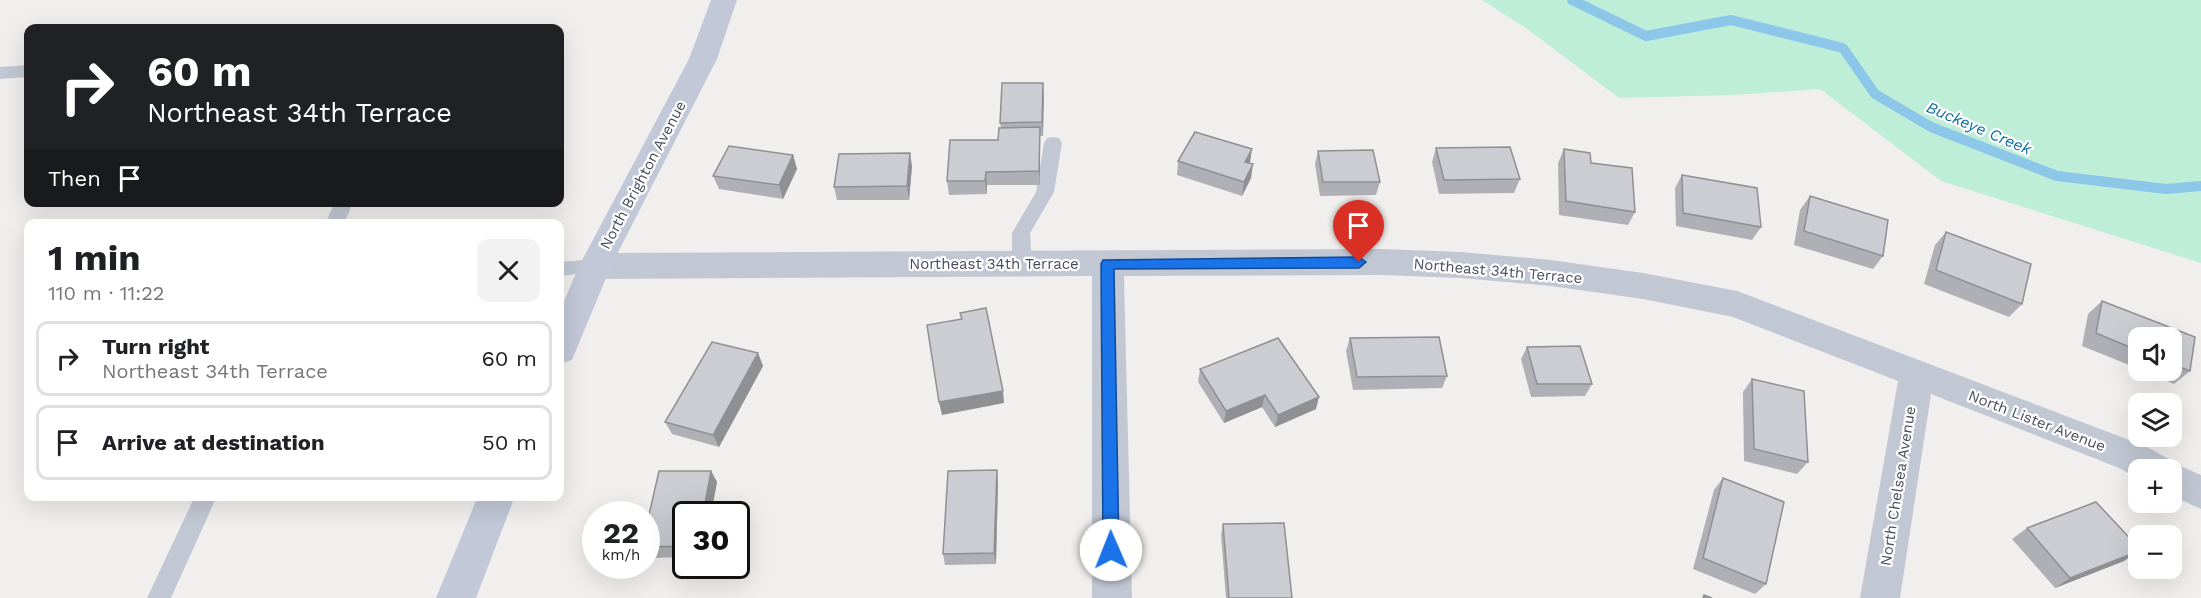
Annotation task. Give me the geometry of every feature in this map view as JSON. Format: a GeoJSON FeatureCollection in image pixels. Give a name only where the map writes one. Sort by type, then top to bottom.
{"type":"FeatureCollection","features":[{"type":"Feature","properties":{"kind":"main road","name":"North Brighton Avenue"},"geometry":{"type":"LineString","coordinates":[[564,340],[595,266],[703,60],[724,0]]}},
{"type":"Feature","properties":{"kind":"main road"},"geometry":{"type":"LineString","coordinates":[[456,598],[495,501]]}},
{"type":"Feature","properties":{"kind":"street","name":"Northeast 34th Terrace"},"geometry":{"type":"LineString","coordinates":[[595,266],[1382,262],[1461,265],[1551,273],[1643,286],[1737,304],[1917,374]]}},
{"type":"Feature","properties":{"kind":"street"},"geometry":{"type":"LineString","coordinates":[[1108,264],[1112,598]]}},
{"type":"Feature","properties":{"kind":"street","name":"North Lister Avenue"},"geometry":{"type":"LineString","coordinates":[[1917,374],[2136,459]]}},
{"type":"Feature","properties":{"kind":"street","name":"North Chelsea Avenue"},"geometry":{"type":"LineString","coordinates":[[1880,598],[1917,374]]}},
{"type":"Feature","properties":{"kind":"street"},"geometry":{"type":"LineString","coordinates":[[2182,483],[2201,493]]}},
{"type":"Feature","properties":{"kind":"lane"},"geometry":{"type":"LineString","coordinates":[[0,74],[24,71]]}},
{"type":"Feature","properties":{"kind":"lane"},"geometry":{"type":"LineString","coordinates":[[1022,264],[1022,233],[1045,192],[1053,143]]}},
{"type":"Feature","properties":{"kind":"lane"},"geometry":{"type":"LineString","coordinates":[[564,269],[595,266]]}},
{"type":"Feature","properties":{"kind":"lane"},"geometry":{"type":"LineString","coordinates":[[159,598],[205,501]]}},
{"type":"Feature","properties":{"kind":"green space"},"geometry":{"type":"Polygon","coordinates":[[[1482,0],[2201,0],[2201,263],[1941,181],[1820,89],[1733,95],[1619,98],[1526,28],[1482,0]]]}},
{"type":"Feature","properties":{"kind":"building"},"geometry":{"type":"Polygon","coordinates":[[[1002,83],[1043,83],[1042,122],[1000,123],[1002,83]]]}},
{"type":"Feature","properties":{"kind":"building"},"geometry":{"type":"Polygon","coordinates":[[[1040,127],[1039,171],[986,172],[985,181],[947,181],[950,140],[998,140],[999,128],[1040,127]]]}},
{"type":"Feature","properties":{"kind":"building"},"geometry":{"type":"Polygon","coordinates":[[[1195,132],[1252,149],[1245,162],[1253,164],[1244,182],[1178,161],[1195,132]]]}},
{"type":"Feature","properties":{"kind":"building"},"geometry":{"type":"Polygon","coordinates":[[[729,146],[793,155],[779,185],[713,176],[729,146]]]}},
{"type":"Feature","properties":{"kind":"building"},"geometry":{"type":"Polygon","coordinates":[[[1510,147],[1520,179],[1444,180],[1436,148],[1510,147]]]}},
{"type":"Feature","properties":{"kind":"building"},"geometry":{"type":"Polygon","coordinates":[[[1564,149],[1590,153],[1591,163],[1632,168],[1635,212],[1566,201],[1564,149]]]}},
{"type":"Feature","properties":{"kind":"building"},"geometry":{"type":"Polygon","coordinates":[[[1373,150],[1380,182],[1323,182],[1318,151],[1373,150]]]}},
{"type":"Feature","properties":{"kind":"building"},"geometry":{"type":"Polygon","coordinates":[[[910,153],[907,186],[834,187],[839,154],[910,153]]]}},
{"type":"Feature","properties":{"kind":"building"},"geometry":{"type":"Polygon","coordinates":[[[1682,175],[1757,188],[1761,227],[1683,213],[1682,175]]]}},
{"type":"Feature","properties":{"kind":"building"},"geometry":{"type":"Polygon","coordinates":[[[1810,196],[1888,220],[1883,256],[1804,231],[1810,196]]]}},
{"type":"Feature","properties":{"kind":"building"},"geometry":{"type":"Polygon","coordinates":[[[1946,232],[2031,264],[2022,304],[1936,270],[1946,232]]]}},
{"type":"Feature","properties":{"kind":"building"},"geometry":{"type":"Polygon","coordinates":[[[2102,301],[2169,327],[2128,327],[2128,346],[2096,333],[2102,301]]]}},
{"type":"Feature","properties":{"kind":"building"},"geometry":{"type":"Polygon","coordinates":[[[986,308],[1003,391],[939,402],[927,325],[962,319],[960,313],[986,308]]]}},
{"type":"Feature","properties":{"kind":"building"},"geometry":{"type":"Polygon","coordinates":[[[2182,332],[2195,337],[2190,371],[2182,368],[2182,332]]]}},
{"type":"Feature","properties":{"kind":"building"},"geometry":{"type":"Polygon","coordinates":[[[1439,337],[1447,376],[1357,377],[1350,338],[1439,337]]]}},
{"type":"Feature","properties":{"kind":"building"},"geometry":{"type":"Polygon","coordinates":[[[1278,338],[1319,397],[1278,415],[1265,395],[1226,411],[1200,369],[1278,338]]]}},
{"type":"Feature","properties":{"kind":"building"},"geometry":{"type":"Polygon","coordinates":[[[712,342],[758,353],[713,435],[665,422],[712,342]]]}},
{"type":"Feature","properties":{"kind":"building"},"geometry":{"type":"Polygon","coordinates":[[[1580,346],[1592,384],[1537,384],[1527,347],[1580,346]]]}},
{"type":"Feature","properties":{"kind":"building"},"geometry":{"type":"Polygon","coordinates":[[[1752,379],[1804,391],[1808,462],[1754,449],[1752,379]]]}},
{"type":"Feature","properties":{"kind":"building"},"geometry":{"type":"Polygon","coordinates":[[[997,470],[994,553],[943,554],[948,471],[997,470]]]}},
{"type":"Feature","properties":{"kind":"building"},"geometry":{"type":"Polygon","coordinates":[[[659,471],[711,471],[705,501],[672,501],[672,546],[660,547],[660,501],[652,501],[659,471]]]}},
{"type":"Feature","properties":{"kind":"building"},"geometry":{"type":"Polygon","coordinates":[[[1723,478],[1784,502],[1766,584],[1703,558],[1723,478]]]}},
{"type":"Feature","properties":{"kind":"building"},"geometry":{"type":"Polygon","coordinates":[[[2096,502],[2128,536],[2128,555],[2070,578],[2027,528],[2096,502]]]}},
{"type":"Feature","properties":{"kind":"building"},"geometry":{"type":"Polygon","coordinates":[[[1284,523],[1292,598],[1229,598],[1223,524],[1284,523]]]}},
{"type":"Feature","properties":{"kind":"waterway","name":"Buckeye Creek"},"geometry":{"type":"LineString","coordinates":[[1572,0],[1646,36],[1731,20],[1843,48],[1875,94],[1931,127],[2057,176],[2166,189],[2201,186]]}},
{"type":"Feature","properties":{"kind":"route"},"geometry":{"type":"LineString","coordinates":[[1111,550],[1108,264],[1359,262]]}}]}
